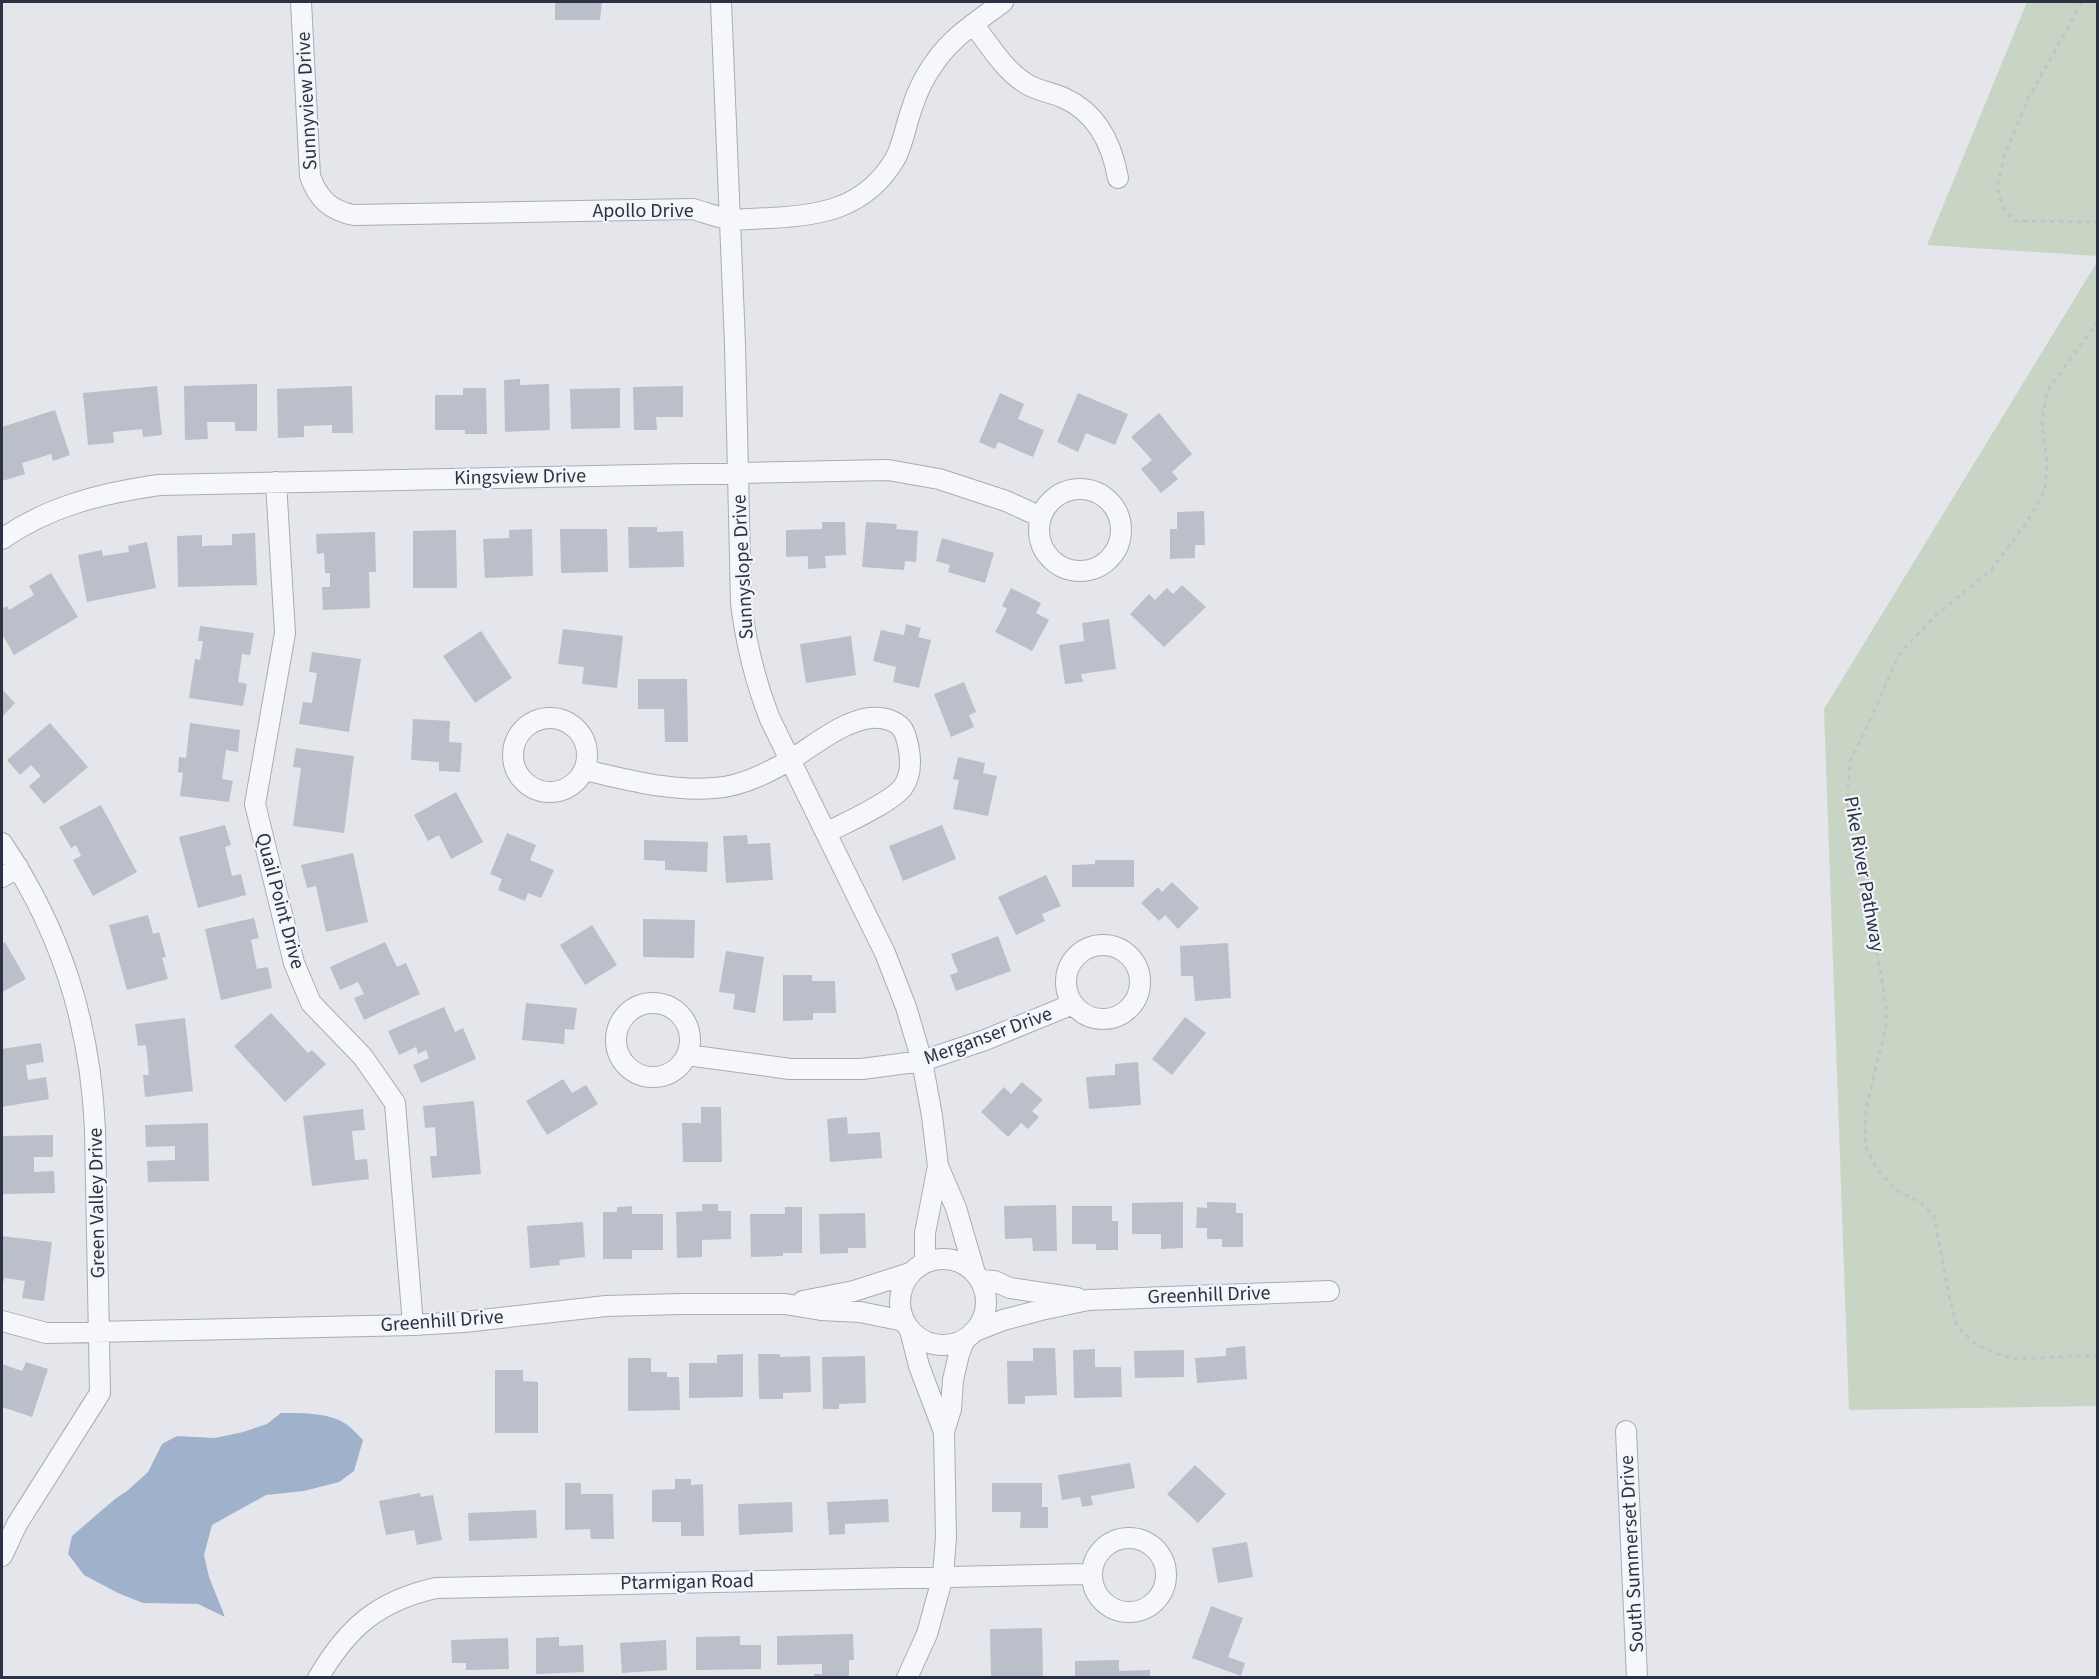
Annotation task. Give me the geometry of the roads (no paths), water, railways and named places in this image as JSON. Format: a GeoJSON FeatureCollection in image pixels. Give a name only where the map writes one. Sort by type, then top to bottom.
{"type":"FeatureCollection","features":[{"type":"Feature","properties":{"kind":"street","name":"Sunnyview Drive"},"geometry":{"type":"LineString","coordinates":[[301,2],[310,176],[321,199]]}},
{"type":"Feature","properties":{"kind":"street","name":"Sunnyslope Drive"},"geometry":{"type":"LineString","coordinates":[[721,2],[741,603],[745,641],[759,691],[770,719],[885,953],[906,1007],[921,1061],[932,1116],[938,1166],[956,1209],[977,1276]]}},
{"type":"Feature","properties":{"kind":"street","name":"Apollo Drive"},"geometry":{"type":"LineString","coordinates":[[321,199],[342,213],[354,215],[693,209],[730,219],[817,214],[841,208],[862,196],[880,179],[895,159],[903,142],[921,85],[935,61],[954,40],[1003,2]]}},
{"type":"Feature","properties":{"kind":"street"},"geometry":{"type":"LineString","coordinates":[[973,24],[1010,72],[1027,84],[1081,107],[1096,122],[1114,154],[1118,178]]}},
{"type":"Feature","properties":{"kind":"street","name":"Kingsview Drive"},"geometry":{"type":"LineString","coordinates":[[2,539],[38,518],[77,501],[117,490],[159,484],[888,470],[939,479],[1006,501],[1041,517]]}},
{"type":"Feature","properties":{"kind":"street","name":"Quail Point Drive"},"geometry":{"type":"LineString","coordinates":[[276,482],[285,633],[255,804],[294,963],[311,1003],[363,1057],[395,1103],[413,1325]]}},
{"type":"Feature","properties":{"kind":"street"},"geometry":{"type":"LineString","coordinates":[[1072,490],[1086,490],[1099,494],[1110,503],[1118,515],[1121,529],[1119,543],[1104,563],[1093,569],[1080,571],[1067,569],[1047,554],[1041,543],[1039,530],[1041,517],[1048,505],[1059,496],[1072,490]]}},
{"type":"Feature","properties":{"kind":"street"},"geometry":{"type":"LineString","coordinates":[[584,770],[666,787],[715,789],[754,778],[846,726],[871,718],[892,720],[904,730],[909,751],[910,770],[904,786],[891,798],[826,833]]}},
{"type":"Feature","properties":{"kind":"street","name":"Green Valley Drive"},"geometry":{"type":"LineString","coordinates":[[2,843],[10,872],[42,910],[61,952],[76,1000],[87,1048],[94,1094],[100,1393],[17,1524],[2,1556]]}},
{"type":"Feature","properties":{"kind":"street","name":"Merganser Drive"},"geometry":{"type":"LineString","coordinates":[[687,1055],[790,1069],[862,1069],[921,1061],[985,1040],[1073,1004]]}},
{"type":"Feature","properties":{"kind":"street","name":"Sunnyslope Drive"},"geometry":{"type":"LineString","coordinates":[[917,1268],[938,1166]]}},
{"type":"Feature","properties":{"kind":"street"},"geometry":{"type":"LineString","coordinates":[[908,1677],[927,1634],[943,1576],[946,1537],[944,1431],[951,1409],[957,1363],[969,1335],[980,1323],[986,1301],[977,1276],[965,1265],[942,1258],[917,1268],[904,1282],[900,1295],[900,1309],[944,1431]]}},
{"type":"Feature","properties":{"kind":"street","name":"Greenhill Drive"},"geometry":{"type":"LineString","coordinates":[[784,1304],[854,1292],[917,1268]]}},
{"type":"Feature","properties":{"kind":"street","name":"Greenhill Drive"},"geometry":{"type":"LineString","coordinates":[[977,1276],[1010,1288],[1088,1300],[1329,1291]]}},
{"type":"Feature","properties":{"kind":"street","name":"Greenhill Drive"},"geometry":{"type":"LineString","coordinates":[[969,1335],[1012,1318],[1088,1300]]}},
{"type":"Feature","properties":{"kind":"street","name":"Greenhill Drive"},"geometry":{"type":"LineString","coordinates":[[2,1321],[46,1333],[99,1332],[413,1325],[475,1321],[606,1306],[784,1304],[821,1310],[860,1312],[907,1326]]}},
{"type":"Feature","properties":{"kind":"street"},"geometry":{"type":"LineString","coordinates":[[907,1326],[929,1342],[941,1345],[953,1343],[969,1335]]}},
{"type":"Feature","properties":{"kind":"street","name":"South Summerset Drive"},"geometry":{"type":"LineString","coordinates":[[1626,1431],[1637,1677]]}},
{"type":"Feature","properties":{"kind":"street","name":"Ptarmigan Road"},"geometry":{"type":"LineString","coordinates":[[318,1677],[341,1642],[357,1625],[374,1612],[414,1593],[436,1588],[943,1576],[1092,1575]]}},
{"type":"Feature","properties":{"kind":"water"},"geometry":{"type":"Polygon","coordinates":[[[281,1413],[331,1417],[346,1424],[363,1440],[354,1471],[339,1482],[304,1491],[266,1495],[212,1525],[204,1555],[209,1577],[225,1617],[198,1604],[143,1603],[118,1593],[84,1575],[68,1554],[72,1536],[148,1472],[162,1444],[177,1436],[215,1438],[243,1432],[267,1424],[281,1413]]]}}]}
